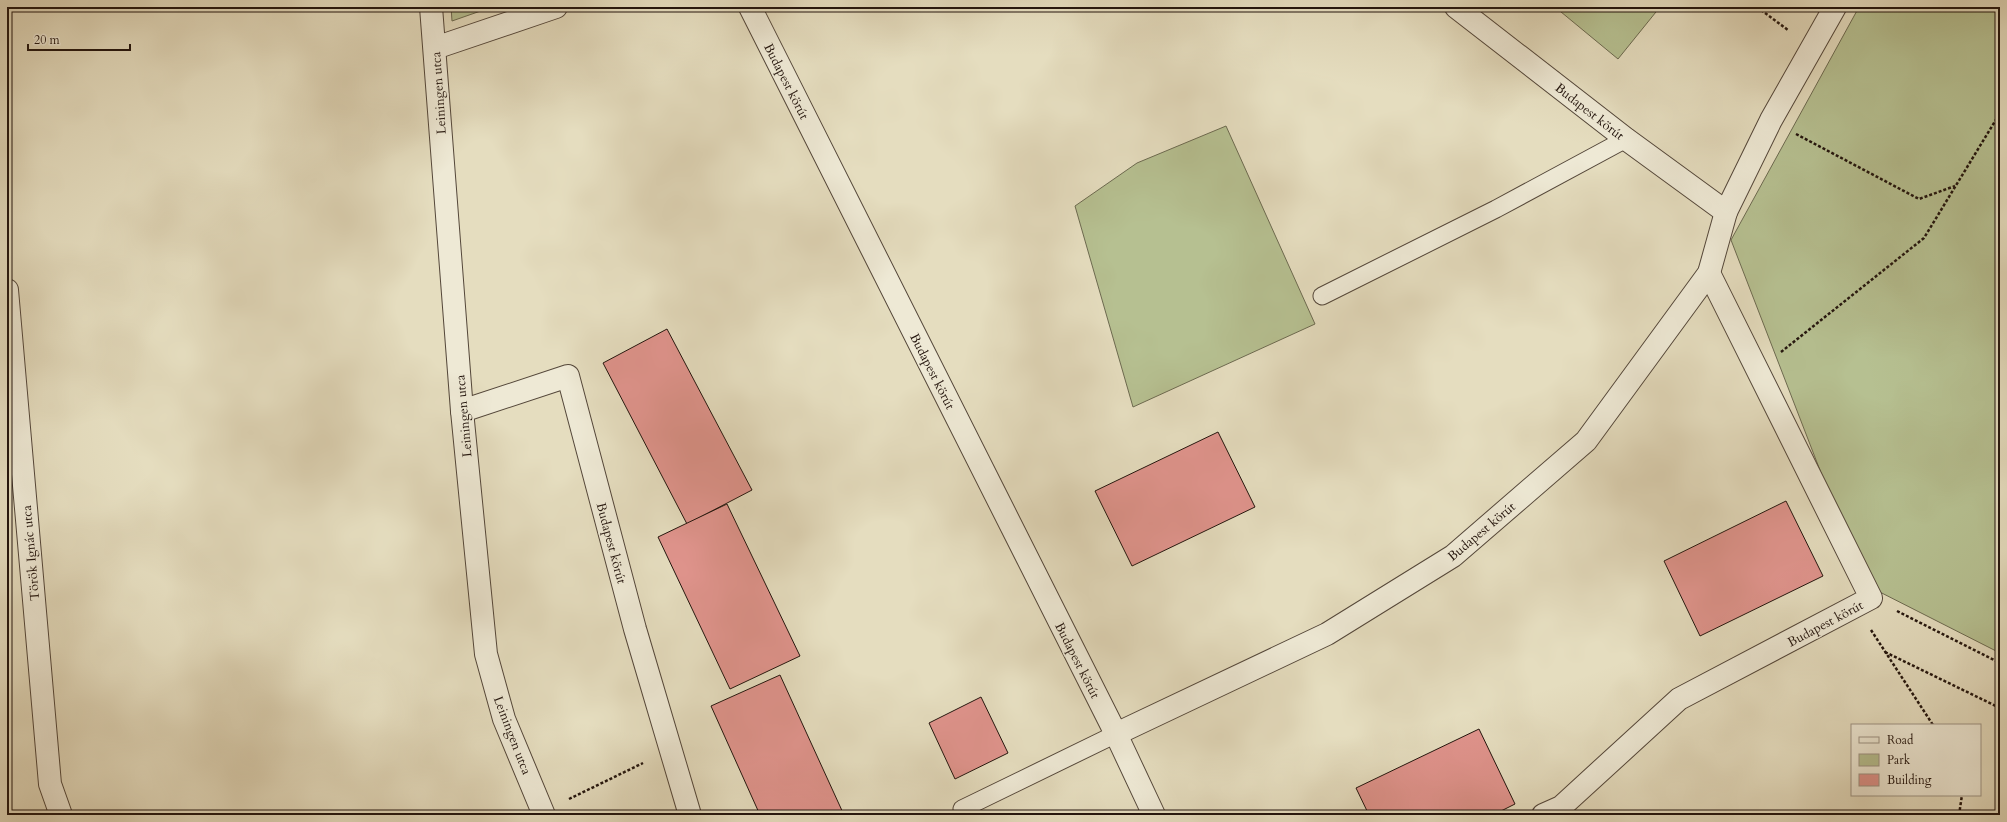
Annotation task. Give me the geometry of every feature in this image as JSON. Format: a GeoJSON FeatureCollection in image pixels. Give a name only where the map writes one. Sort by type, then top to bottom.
{"type":"FeatureCollection","features":[{"type":"Feature","properties":{"kind":"street","name":"Leiningen utca"},"geometry":{"type":"LineString","coordinates":[[431,7],[462,411],[486,654],[504,719],[544,813]]}},
{"type":"Feature","properties":{"kind":"street"},"geometry":{"type":"LineString","coordinates":[[435,48],[556,7]]}},
{"type":"Feature","properties":{"kind":"street","name":"Budapest körút"},"geometry":{"type":"LineString","coordinates":[[750,7],[1116,734],[1154,815]]}},
{"type":"Feature","properties":{"kind":"street","name":"Budapest körút"},"geometry":{"type":"LineString","coordinates":[[1456,7],[1626,139],[1726,212]]}},
{"type":"Feature","properties":{"kind":"street","name":"Budapest körút"},"geometry":{"type":"LineString","coordinates":[[1116,734],[1327,634],[1453,556],[1586,441],[1709,273],[1726,212],[1771,120],[1835,7]]}},
{"type":"Feature","properties":{"kind":"street","name":"Budapest körút"},"geometry":{"type":"LineString","coordinates":[[1543,815],[1561,806],[1679,699],[1864,602],[1758,369],[1709,273]]}},
{"type":"Feature","properties":{"kind":"street","name":"Török Ignác utca"},"geometry":{"type":"LineString","coordinates":[[7,290],[50,784],[61,815]]}},
{"type":"Feature","properties":{"kind":"street","name":"Budapest körút"},"geometry":{"type":"LineString","coordinates":[[462,411],[568,376],[635,629],[690,815]]}},
{"type":"Feature","properties":{"kind":"lane"},"geometry":{"type":"LineString","coordinates":[[1322,296],[1496,209],[1626,139]]}},
{"type":"Feature","properties":{"kind":"lane"},"geometry":{"type":"LineString","coordinates":[[962,809],[1116,734]]}},
{"type":"Feature","properties":{"kind":"path"},"geometry":{"type":"LineString","coordinates":[[1757,7],[1794,34]]}},
{"type":"Feature","properties":{"kind":"path"},"geometry":{"type":"LineString","coordinates":[[1758,369],[1924,238],[2000,113]]}},
{"type":"Feature","properties":{"kind":"path"},"geometry":{"type":"LineString","coordinates":[[1771,120],[1919,199],[1955,186]]}},
{"type":"Feature","properties":{"kind":"path"},"geometry":{"type":"LineString","coordinates":[[1864,602],[1885,651],[1932,724]]}},
{"type":"Feature","properties":{"kind":"path"},"geometry":{"type":"LineString","coordinates":[[1864,602],[2000,663]]}},
{"type":"Feature","properties":{"kind":"path"},"geometry":{"type":"LineString","coordinates":[[1885,651],[2000,708]]}},
{"type":"Feature","properties":{"kind":"path"},"geometry":{"type":"LineString","coordinates":[[544,813],[671,749]]}},
{"type":"Feature","properties":{"kind":"path"},"geometry":{"type":"LineString","coordinates":[[1959,815],[1962,796]]}},
{"type":"Feature","properties":{"kind":"green space"},"geometry":{"type":"Polygon","coordinates":[[[451,7],[492,7],[452,21],[451,7]]]}},
{"type":"Feature","properties":{"kind":"green space"},"geometry":{"type":"Polygon","coordinates":[[[1555,7],[1660,7],[1618,59],[1555,7]]]}},
{"type":"Feature","properties":{"kind":"green space"},"geometry":{"type":"Polygon","coordinates":[[[1859,7],[2000,7],[2000,653],[1864,584],[1731,240],[1859,7]]]}},
{"type":"Feature","properties":{"kind":"green space"},"geometry":{"type":"Polygon","coordinates":[[[1226,126],[1315,324],[1133,407],[1075,206],[1137,163],[1226,126]]]}},
{"type":"Feature","properties":{"kind":"building"},"geometry":{"type":"Polygon","coordinates":[[[667,329],[752,490],[687,524],[603,363],[667,329]]]}},
{"type":"Feature","properties":{"kind":"building"},"geometry":{"type":"Polygon","coordinates":[[[1218,432],[1255,507],[1132,566],[1095,491],[1218,432]]]}},
{"type":"Feature","properties":{"kind":"building"},"geometry":{"type":"Polygon","coordinates":[[[1786,501],[1823,576],[1700,636],[1664,561],[1786,501]]]}},
{"type":"Feature","properties":{"kind":"building"},"geometry":{"type":"Polygon","coordinates":[[[727,504],[800,656],[730,689],[658,537],[727,504]]]}},
{"type":"Feature","properties":{"kind":"building"},"geometry":{"type":"Polygon","coordinates":[[[780,675],[844,815],[760,815],[711,706],[780,675]]]}},
{"type":"Feature","properties":{"kind":"building"},"geometry":{"type":"Polygon","coordinates":[[[981,697],[1008,753],[955,779],[929,723],[981,697]]]}},
{"type":"Feature","properties":{"kind":"building"},"geometry":{"type":"Polygon","coordinates":[[[1479,729],[1515,804],[1493,815],[1369,815],[1356,788],[1479,729]]]}}]}
